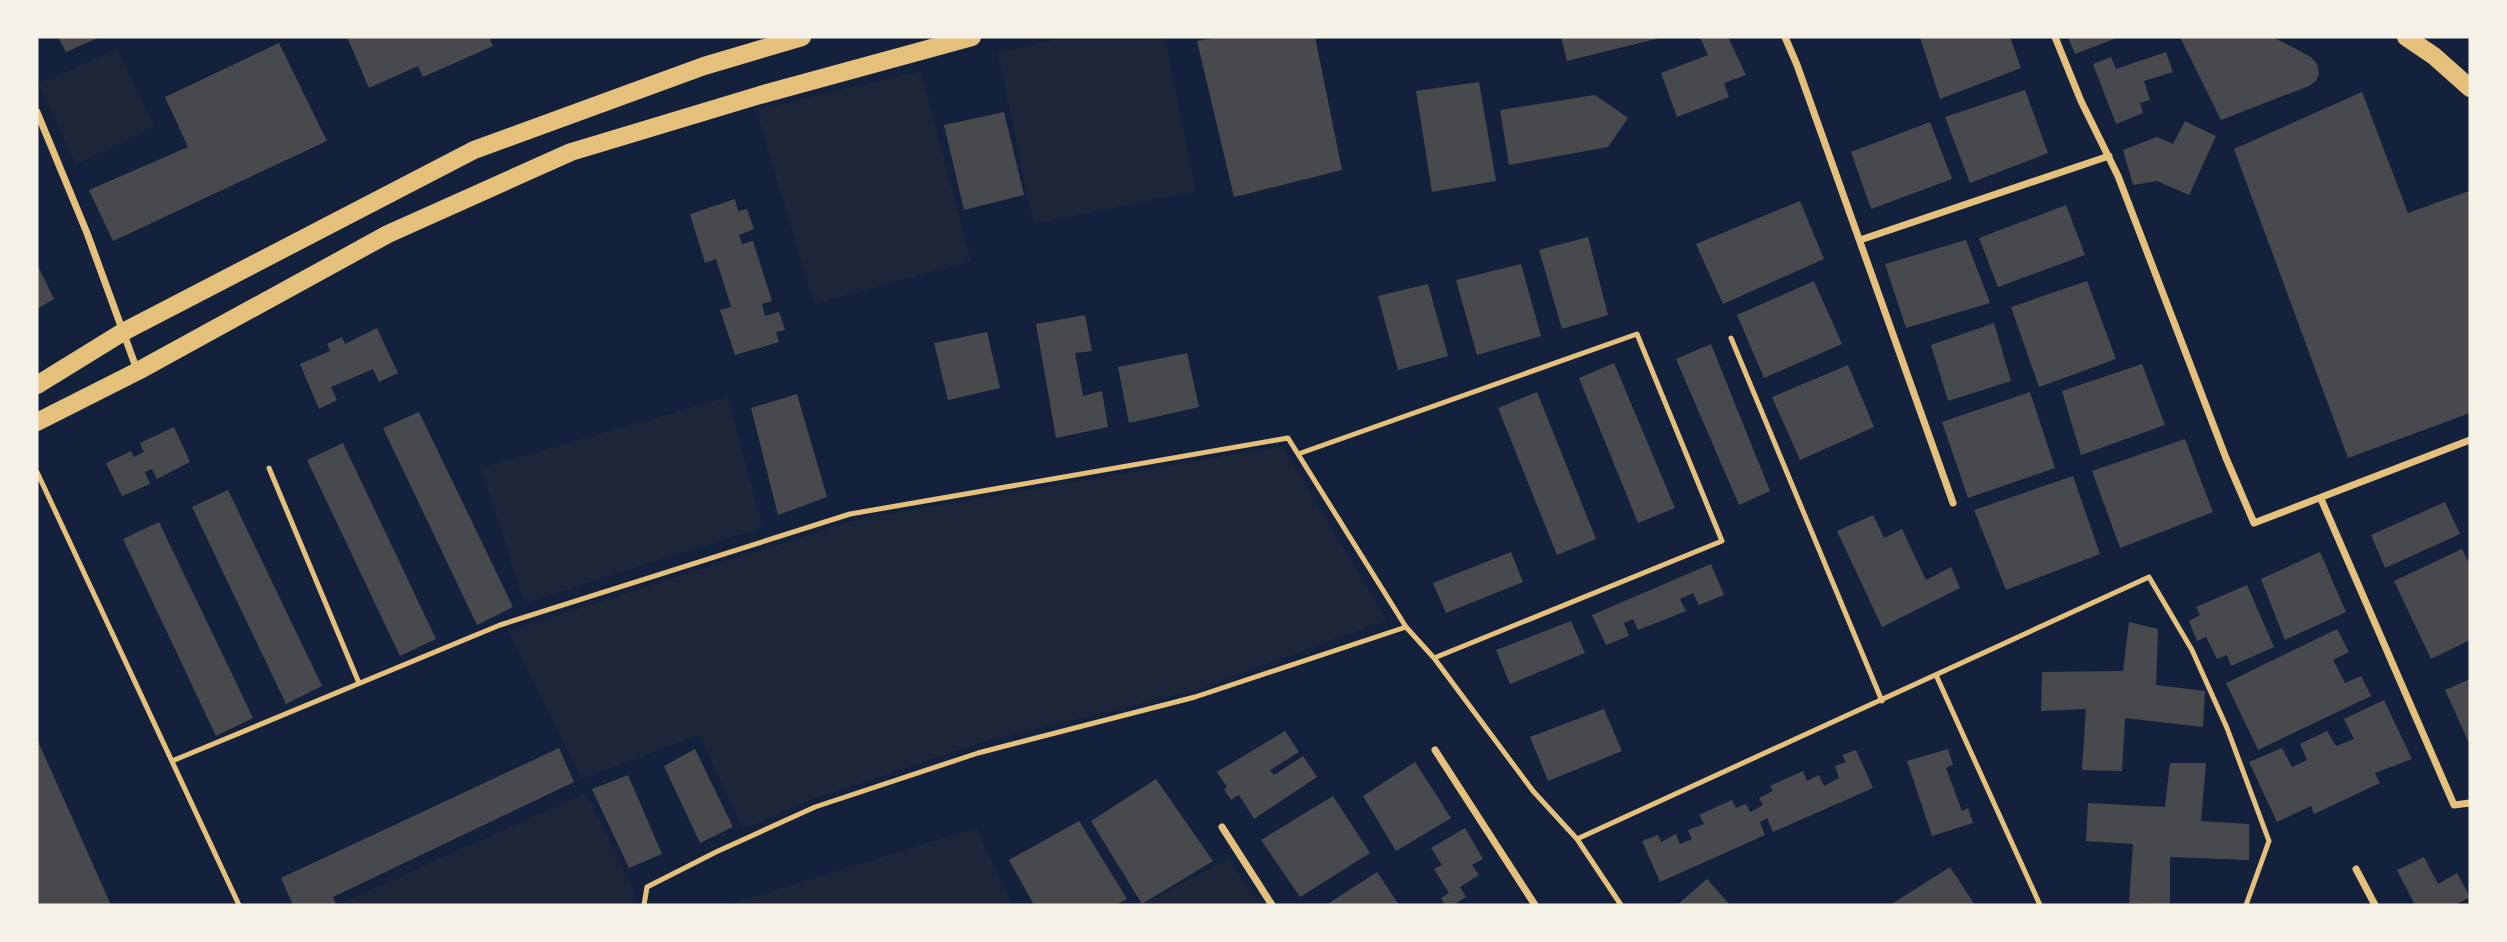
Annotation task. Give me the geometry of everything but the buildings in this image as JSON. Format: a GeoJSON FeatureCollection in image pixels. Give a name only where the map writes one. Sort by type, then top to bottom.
{"type":"FeatureCollection","features":[{"type":"Feature","properties":{"kind":"main road"},"geometry":{"type":"LineString","coordinates":[[37,385],[123,332],[474,150],[704,66],[802,37]]}},
{"type":"Feature","properties":{"kind":"main road"},"geometry":{"type":"LineString","coordinates":[[37,422],[138,371],[388,233],[571,152],[760,95],[972,37]]}},
{"type":"Feature","properties":{"kind":"main road"},"geometry":{"type":"LineString","coordinates":[[2406,37],[2434,56],[2470,88]]}},
{"type":"Feature","properties":{"kind":"street"},"geometry":{"type":"LineString","coordinates":[[1784,37],[1797,65],[1953,503]]}},
{"type":"Feature","properties":{"kind":"street"},"geometry":{"type":"LineString","coordinates":[[2055,37],[2081,101],[2118,176],[2254,523],[2470,440]]}},
{"type":"Feature","properties":{"kind":"street"},"geometry":{"type":"LineString","coordinates":[[37,112],[87,233],[138,371]]}},
{"type":"Feature","properties":{"kind":"street"},"geometry":{"type":"LineString","coordinates":[[1860,240],[2109,156]]}},
{"type":"Feature","properties":{"kind":"street"},"geometry":{"type":"LineString","coordinates":[[2321,499],[2454,805],[2470,803]]}},
{"type":"Feature","properties":{"kind":"street"},"geometry":{"type":"LineString","coordinates":[[1435,750],[1535,905]]}},
{"type":"Feature","properties":{"kind":"street"},"geometry":{"type":"LineString","coordinates":[[1222,827],[1272,905]]}},
{"type":"Feature","properties":{"kind":"street"},"geometry":{"type":"LineString","coordinates":[[2356,869],[2375,905]]}},
{"type":"Feature","properties":{"kind":"lane"},"geometry":{"type":"LineString","coordinates":[[1298,454],[1637,334],[1722,541],[1434,658]]}},
{"type":"Feature","properties":{"kind":"lane"},"geometry":{"type":"LineString","coordinates":[[1731,338],[1882,701]]}},
{"type":"Feature","properties":{"kind":"lane"},"geometry":{"type":"LineString","coordinates":[[172,761],[500,625],[850,514],[1288,438],[1406,627],[1434,658],[1534,791],[1577,839],[1621,905]]}},
{"type":"Feature","properties":{"kind":"lane"},"geometry":{"type":"LineString","coordinates":[[269,468],[359,683]]}},
{"type":"Feature","properties":{"kind":"lane"},"geometry":{"type":"LineString","coordinates":[[37,472],[239,905]]}},
{"type":"Feature","properties":{"kind":"lane"},"geometry":{"type":"LineString","coordinates":[[1577,839],[2148,578],[2192,650],[2227,727],[2269,841],[2246,905]]}},
{"type":"Feature","properties":{"kind":"lane"},"geometry":{"type":"LineString","coordinates":[[644,905],[647,887],[815,807],[978,753],[1195,697],[1406,627]]}},
{"type":"Feature","properties":{"kind":"lane"},"geometry":{"type":"LineString","coordinates":[[1936,675],[2040,905]]}},
{"type":"Feature","properties":{"kind":"shaded area"},"geometry":{"type":"Polygon","coordinates":[[[1066,37],[1165,37],[1196,191],[1033,224],[998,53],[1066,37]]]}},
{"type":"Feature","properties":{"kind":"shaded area"},"geometry":{"type":"Polygon","coordinates":[[[118,48],[154,127],[76,165],[39,84],[118,48]]]}},
{"type":"Feature","properties":{"kind":"shaded area"},"geometry":{"type":"Polygon","coordinates":[[[921,71],[971,261],[814,304],[756,110],[921,71]]]}},
{"type":"Feature","properties":{"kind":"shaded area"},"geometry":{"type":"Polygon","coordinates":[[[728,397],[763,527],[524,603],[481,468],[728,397]]]}},
{"type":"Feature","properties":{"kind":"shaded area"},"geometry":{"type":"Polygon","coordinates":[[[1282,446],[1387,620],[1196,690],[982,742],[812,799],[743,829],[699,735],[582,779],[508,631],[859,519],[1282,446]]]}},
{"type":"Feature","properties":{"kind":"shaded area"},"geometry":{"type":"Polygon","coordinates":[[[586,793],[635,892],[634,905],[345,905],[343,902],[586,793]]]}},
{"type":"Feature","properties":{"kind":"shaded area"},"geometry":{"type":"Polygon","coordinates":[[[976,828],[1013,905],[726,905],[976,828]]]}},
{"type":"Feature","properties":{"kind":"shaded area"},"geometry":{"type":"Polygon","coordinates":[[[1229,858],[1259,905],[1141,905],[1229,858]]]}}]}
